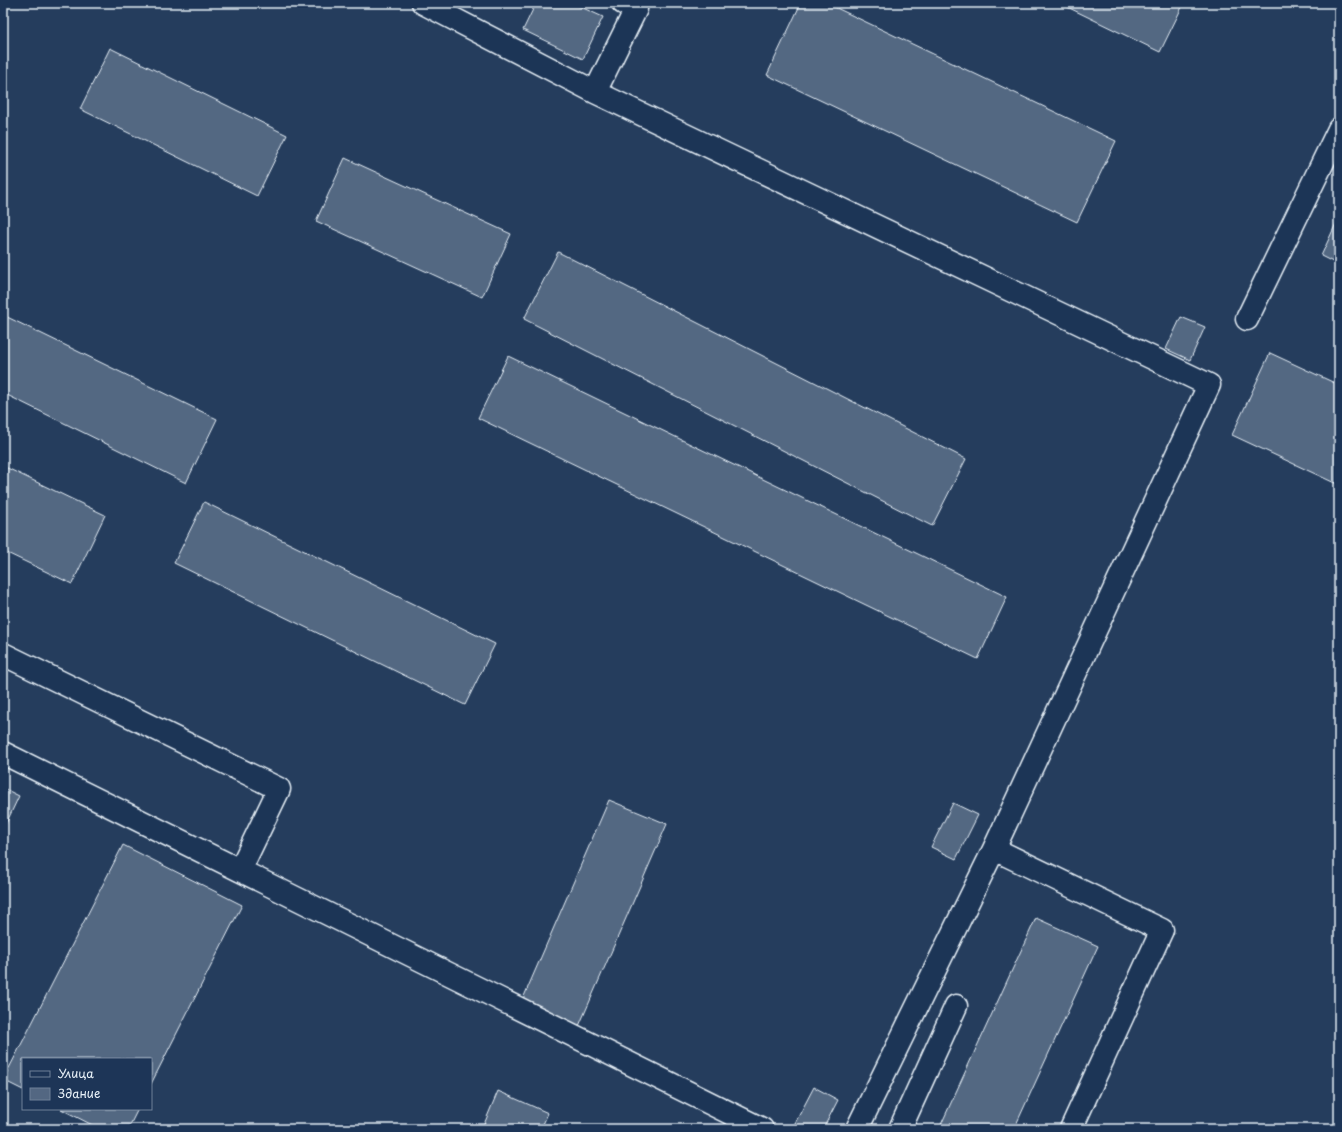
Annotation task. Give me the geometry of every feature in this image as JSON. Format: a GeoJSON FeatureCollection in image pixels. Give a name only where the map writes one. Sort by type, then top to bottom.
{"type":"FeatureCollection","features":[{"type":"Feature","properties":{"kind":"lane"},"geometry":{"type":"LineString","coordinates":[[423,3],[595,92],[1209,385],[994,849],[857,1129]]}},
{"type":"Feature","properties":{"kind":"lane"},"geometry":{"type":"LineString","coordinates":[[595,92],[636,9],[623,3]]}},
{"type":"Feature","properties":{"kind":"lane"},"geometry":{"type":"LineString","coordinates":[[1247,319],[1339,129]]}},
{"type":"Feature","properties":{"kind":"lane"},"geometry":{"type":"LineString","coordinates":[[3,654],[279,789],[240,870]]}},
{"type":"Feature","properties":{"kind":"lane"},"geometry":{"type":"LineString","coordinates":[[3,753],[762,1129]]}},
{"type":"Feature","properties":{"kind":"lane"},"geometry":{"type":"LineString","coordinates":[[994,849],[1162,930],[1071,1129]]}},
{"type":"Feature","properties":{"kind":"lane"},"geometry":{"type":"LineString","coordinates":[[900,1129],[956,1006]]}},
{"type":"Feature","properties":{"kind":"building"},"geometry":{"type":"Polygon","coordinates":[[[536,3],[572,3],[603,17],[583,59],[523,30],[536,3]]]}},
{"type":"Feature","properties":{"kind":"building"},"geometry":{"type":"Polygon","coordinates":[[[801,3],[826,3],[1116,141],[1077,222],[767,75],[801,3]]]}},
{"type":"Feature","properties":{"kind":"building"},"geometry":{"type":"Polygon","coordinates":[[[1059,3],[1184,3],[1160,52],[1059,3]]]}},
{"type":"Feature","properties":{"kind":"building"},"geometry":{"type":"Polygon","coordinates":[[[110,48],[287,135],[257,196],[80,109],[110,48]]]}},
{"type":"Feature","properties":{"kind":"building"},"geometry":{"type":"Polygon","coordinates":[[[345,158],[511,234],[482,297],[316,221],[345,158]]]}},
{"type":"Feature","properties":{"kind":"building"},"geometry":{"type":"Polygon","coordinates":[[[1339,217],[1339,265],[1321,256],[1339,217]]]}},
{"type":"Feature","properties":{"kind":"building"},"geometry":{"type":"Polygon","coordinates":[[[558,252],[966,459],[932,526],[524,319],[558,252]]]}},
{"type":"Feature","properties":{"kind":"building"},"geometry":{"type":"Polygon","coordinates":[[[3,315],[217,419],[186,483],[3,393],[3,315]]]}},
{"type":"Feature","properties":{"kind":"building"},"geometry":{"type":"Polygon","coordinates":[[[1181,317],[1205,327],[1190,360],[1166,349],[1181,317]]]}},
{"type":"Feature","properties":{"kind":"building"},"geometry":{"type":"Polygon","coordinates":[[[1270,353],[1339,385],[1339,485],[1232,435],[1270,353]]]}},
{"type":"Feature","properties":{"kind":"building"},"geometry":{"type":"Polygon","coordinates":[[[508,356],[1007,597],[978,659],[478,418],[508,356]]]}},
{"type":"Feature","properties":{"kind":"building"},"geometry":{"type":"Polygon","coordinates":[[[3,466],[105,515],[72,584],[3,551],[3,466]]]}},
{"type":"Feature","properties":{"kind":"building"},"geometry":{"type":"Polygon","coordinates":[[[204,502],[495,644],[465,705],[174,563],[204,502]]]}},
{"type":"Feature","properties":{"kind":"building"},"geometry":{"type":"Polygon","coordinates":[[[3,788],[19,796],[3,830],[3,788]]]}},
{"type":"Feature","properties":{"kind":"building"},"geometry":{"type":"Polygon","coordinates":[[[609,800],[667,824],[579,1026],[522,1001],[609,800]]]}},
{"type":"Feature","properties":{"kind":"building"},"geometry":{"type":"Polygon","coordinates":[[[953,803],[978,815],[956,859],[931,847],[953,803]]]}},
{"type":"Feature","properties":{"kind":"building"},"geometry":{"type":"Polygon","coordinates":[[[123,845],[242,905],[152,1082],[152,1058],[22,1058],[22,1090],[3,1080],[123,845]]]}},
{"type":"Feature","properties":{"kind":"building"},"geometry":{"type":"Polygon","coordinates":[[[1036,918],[1098,946],[1014,1129],[939,1129],[1036,918]]]}},
{"type":"Feature","properties":{"kind":"building"},"geometry":{"type":"Polygon","coordinates":[[[814,1087],[838,1100],[823,1129],[803,1129],[794,1125],[814,1087]]]}},
{"type":"Feature","properties":{"kind":"building"},"geometry":{"type":"Polygon","coordinates":[[[498,1091],[548,1113],[541,1129],[482,1129],[498,1091]]]}},
{"type":"Feature","properties":{"kind":"building"},"geometry":{"type":"Polygon","coordinates":[[[63,1110],[138,1110],[128,1129],[100,1129],[63,1110]]]}}]}
